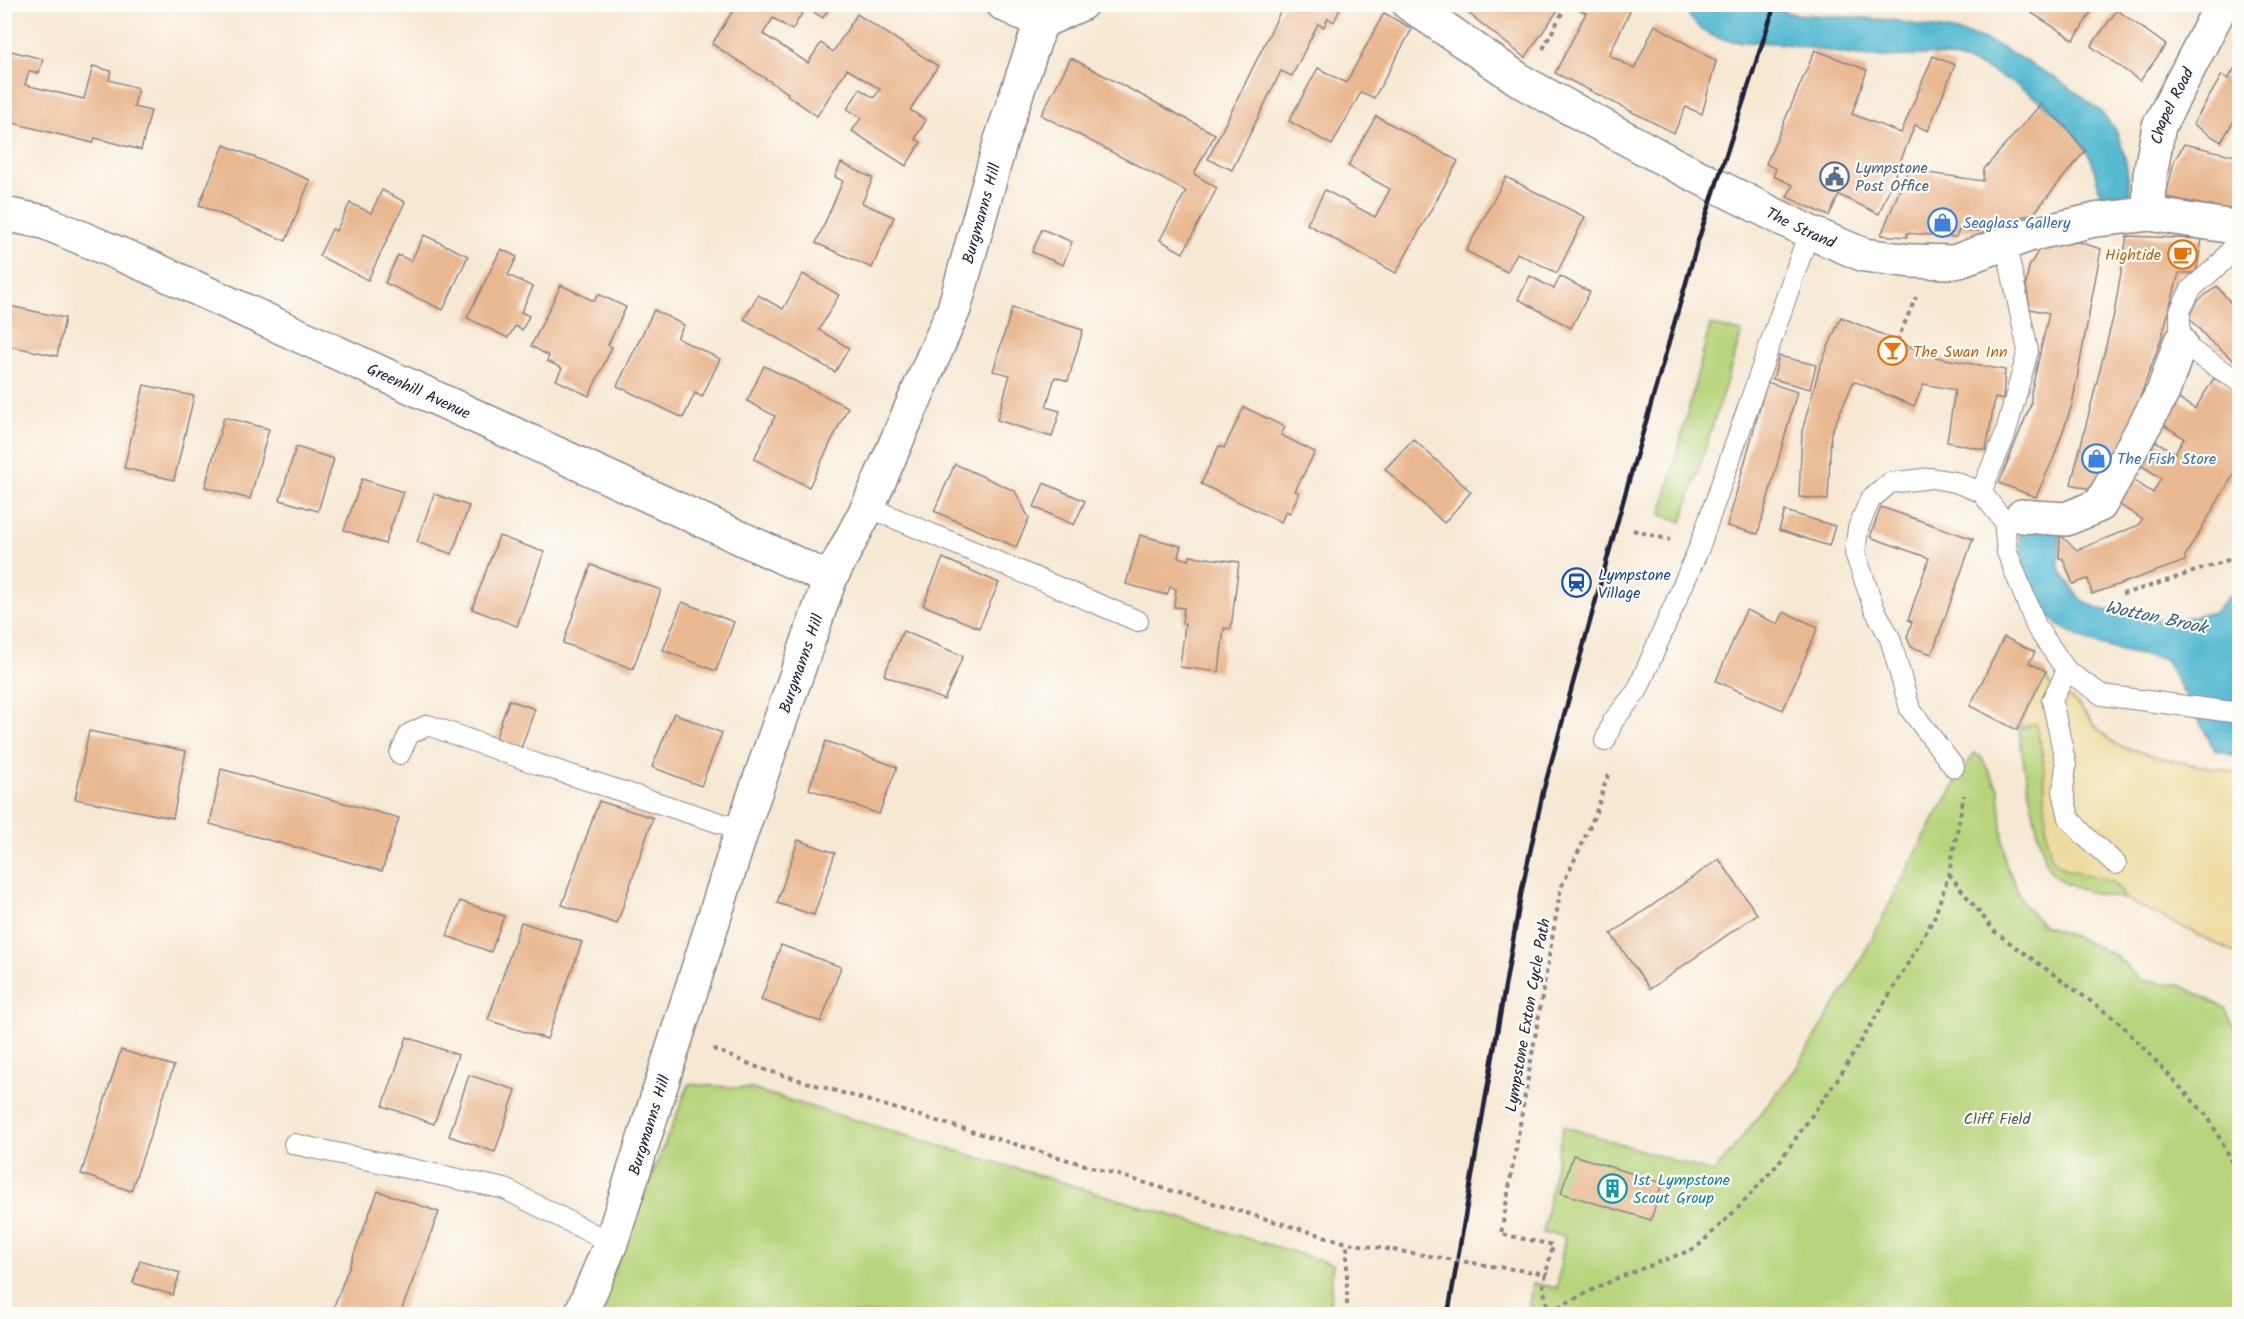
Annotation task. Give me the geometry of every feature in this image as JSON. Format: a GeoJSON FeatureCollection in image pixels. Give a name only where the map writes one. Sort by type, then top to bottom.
{"type":"FeatureCollection","features":[{"type":"Feature","properties":{"kind":"street"},"geometry":{"type":"LineString","coordinates":[[1003,4],[1041,22],[1081,4]]}},
{"type":"Feature","properties":{"kind":"street","name":"The Strand"},"geometry":{"type":"LineString","coordinates":[[1409,4],[1524,82],[1677,166],[1809,232],[1864,255],[1911,261],[1954,262],[2029,235],[2095,220],[2149,214],[2240,228]]}},
{"type":"Feature","properties":{"kind":"street","name":"Chapel Road"},"geometry":{"type":"LineString","coordinates":[[2149,214],[2150,175],[2159,126],[2222,4]]}},
{"type":"Feature","properties":{"kind":"street","name":"Burgmanns Hill"},"geometry":{"type":"LineString","coordinates":[[581,1314],[610,1243],[742,830],[830,579],[868,507],[954,309],[1001,140],[1041,22]]}},
{"type":"Feature","properties":{"kind":"street","name":"Greenhill Avenue"},"geometry":{"type":"LineString","coordinates":[[4,214],[44,222],[150,267],[830,579]]}},
{"type":"Feature","properties":{"kind":"street"},"geometry":{"type":"LineString","coordinates":[[2013,519],[2066,519],[2100,505],[2163,392],[2180,343]]}},
{"type":"Feature","properties":{"kind":"lane"},"geometry":{"type":"LineString","coordinates":[[1605,741],[1612,721],[1637,691],[1699,548],[1809,232]]}},
{"type":"Feature","properties":{"kind":"lane"},"geometry":{"type":"LineString","coordinates":[[2240,237],[2222,262],[2191,289],[2180,311],[2180,343],[2240,381]]}},
{"type":"Feature","properties":{"kind":"lane"},"geometry":{"type":"LineString","coordinates":[[1981,492],[2005,435],[2028,351],[2006,244]]}},
{"type":"Feature","properties":{"kind":"lane"},"geometry":{"type":"LineString","coordinates":[[1954,767],[1910,709],[1890,638],[1874,608],[1855,553],[1858,528],[1870,500],[1890,483],[1930,478],[1955,482],[1981,492],[2013,519],[2007,552],[2037,628],[2067,671],[2102,695],[2240,712]]}},
{"type":"Feature","properties":{"kind":"lane"},"geometry":{"type":"LineString","coordinates":[[868,507],[1138,621]]}},
{"type":"Feature","properties":{"kind":"lane"},"geometry":{"type":"LineString","coordinates":[[2067,671],[2052,700],[2066,765],[2064,791],[2069,818],[2116,864]]}},
{"type":"Feature","properties":{"kind":"lane"},"geometry":{"type":"LineString","coordinates":[[400,754],[409,734],[428,725],[540,765],[742,830]]}},
{"type":"Feature","properties":{"kind":"lane"},"geometry":{"type":"LineString","coordinates":[[294,1144],[505,1189],[610,1243]]}},
{"type":"Feature","properties":{"kind":"path"},"geometry":{"type":"LineString","coordinates":[[1524,82],[1567,4]]}},
{"type":"Feature","properties":{"kind":"path"},"geometry":{"type":"LineString","coordinates":[[2122,594],[2240,556]]}},
{"type":"Feature","properties":{"kind":"path","name":"Lympstone Exton Cycle Path"},"geometry":{"type":"LineString","coordinates":[[1548,1274],[1553,1245],[1501,1234],[1561,887],[1597,809],[1603,784],[1623,749],[1605,741]]}},
{"type":"Feature","properties":{"kind":"path"},"geometry":{"type":"LineString","coordinates":[[676,1033],[759,1068],[1347,1243],[1548,1274],[1543,1286],[1550,1313],[1615,1279],[1696,1248],[1738,1208],[1777,1165],[1841,1074],[1934,918],[1949,874],[1966,789],[1954,767]]}},
{"type":"Feature","properties":{"kind":"path"},"geometry":{"type":"LineString","coordinates":[[1949,874],[1995,932],[2118,1021],[2208,1117],[2240,1176]]}},
{"type":"Feature","properties":{"kind":"path"},"geometry":{"type":"LineString","coordinates":[[1347,1243],[1347,1314]]}},
{"type":"Feature","properties":{"kind":"green space"},"geometry":{"type":"Polygon","coordinates":[[[1710,325],[1742,332],[1682,522],[1661,515],[1710,325]]]}},
{"type":"Feature","properties":{"kind":"green space"},"geometry":{"type":"Polygon","coordinates":[[[2036,723],[2044,765],[2047,838],[2102,875],[2121,892],[2125,899],[2067,884],[2052,873],[2047,864],[2032,804],[2019,729],[2036,723]]]}},
{"type":"Feature","properties":{"kind":"green space","name":"Cliff Field"},"geometry":{"type":"Polygon","coordinates":[[[1974,753],[1981,757],[1999,790],[2005,862],[2024,905],[2044,926],[2078,938],[2116,956],[2141,980],[2180,985],[2225,1008],[2239,1036],[2239,1314],[1528,1314],[1532,1283],[1557,1288],[1565,1236],[1543,1233],[1563,1126],[1714,1173],[1795,1070],[1848,984],[1934,819],[1974,753]]]}},
{"type":"Feature","properties":{"kind":"green space"},"geometry":{"type":"Polygon","coordinates":[[[689,1084],[752,1089],[1333,1264],[1329,1314],[596,1314],[689,1084]]]}},
{"type":"Feature","properties":{"kind":"sand"},"geometry":{"type":"Polygon","coordinates":[[[2044,674],[2058,695],[2073,699],[2100,731],[2117,745],[2164,759],[2239,773],[2239,955],[2125,899],[2112,882],[2070,870],[2053,859],[2048,842],[2045,777],[2036,723],[2019,729],[2044,674]]]}},
{"type":"Feature","properties":{"kind":"water"},"geometry":{"type":"Polygon","coordinates":[[[1682,5],[1760,5],[1793,14],[1891,20],[1968,34],[1995,44],[2057,79],[2100,111],[2117,132],[2125,157],[2131,195],[2116,194],[2101,199],[2091,159],[2079,140],[2063,122],[2024,90],[1978,66],[1934,55],[1862,56],[1788,44],[1722,39],[1701,29],[1682,5]]]}},
{"type":"Feature","properties":{"kind":"water"},"geometry":{"type":"Polygon","coordinates":[[[2019,527],[2059,532],[2059,569],[2081,600],[2100,609],[2167,621],[2215,612],[2239,588],[2239,757],[2215,750],[2165,659],[2124,652],[2097,644],[2071,633],[2055,622],[2035,594],[2026,573],[2019,527]]]}},
{"type":"Feature","properties":{"kind":"building"},"geometry":{"type":"Polygon","coordinates":[[[737,4],[753,4],[761,9],[764,4],[832,4],[823,18],[806,7],[792,30],[773,18],[763,34],[808,63],[821,43],[833,52],[857,14],[938,66],[910,110],[926,120],[915,139],[921,142],[906,166],[852,131],[861,118],[847,109],[860,89],[874,98],[880,89],[847,69],[817,116],[787,95],[788,93],[712,44],[737,4]]]}},
{"type":"Feature","properties":{"kind":"building"},"geometry":{"type":"Polygon","coordinates":[[[1284,4],[1342,4],[1334,22],[1328,18],[1324,27],[1318,24],[1292,76],[1281,71],[1232,170],[1208,159],[1284,4]]]}},
{"type":"Feature","properties":{"kind":"building"},"geometry":{"type":"Polygon","coordinates":[[[1457,4],[1514,4],[1517,7],[1518,4],[1562,4],[1525,58],[1457,4]]]}},
{"type":"Feature","properties":{"kind":"building"},"geometry":{"type":"Polygon","coordinates":[[[1577,4],[1619,4],[1630,11],[1609,55],[1634,69],[1655,25],[1716,61],[1702,114],[1686,107],[1674,133],[1555,73],[1586,13],[1575,8],[1577,4]]]}},
{"type":"Feature","properties":{"kind":"building"},"geometry":{"type":"Polygon","coordinates":[[[2030,4],[2096,4],[2074,40],[2027,10],[2030,4]]]}},
{"type":"Feature","properties":{"kind":"building"},"geometry":{"type":"Polygon","coordinates":[[[2117,10],[2166,45],[2140,81],[2091,46],[2117,10]]]}},
{"type":"Feature","properties":{"kind":"building"},"geometry":{"type":"Polygon","coordinates":[[[1384,13],[1412,29],[1374,98],[1361,92],[1332,145],[1289,121],[1318,68],[1346,83],[1384,13]]]}},
{"type":"Feature","properties":{"kind":"building"},"geometry":{"type":"Polygon","coordinates":[[[1815,50],[1867,70],[1852,114],[1901,133],[1933,56],[1955,65],[1928,131],[1915,125],[1879,214],[1839,195],[1829,216],[1787,197],[1793,185],[1773,176],[1776,169],[1766,164],[1815,50]]]}},
{"type":"Feature","properties":{"kind":"building"},"geometry":{"type":"Polygon","coordinates":[[[11,51],[43,59],[39,73],[29,71],[25,85],[84,99],[93,66],[111,71],[109,80],[138,88],[134,107],[151,111],[141,150],[95,138],[93,143],[5,121],[5,81],[11,51]]]}},
{"type":"Feature","properties":{"kind":"building"},"geometry":{"type":"Polygon","coordinates":[[[1071,58],[1215,134],[1194,174],[1217,188],[1183,253],[1160,240],[1186,191],[1041,115],[1071,58]]]}},
{"type":"Feature","properties":{"kind":"building"},"geometry":{"type":"Polygon","coordinates":[[[2240,60],[2240,111],[2221,142],[2193,124],[2222,75],[2228,79],[2240,60]]]}},
{"type":"Feature","properties":{"kind":"building"},"geometry":{"type":"Polygon","coordinates":[[[2041,104],[2066,127],[2085,151],[2034,213],[1977,231],[1959,230],[1956,237],[1907,233],[1907,237],[1881,235],[1908,170],[1983,181],[1984,169],[2041,104]]]}},
{"type":"Feature","properties":{"kind":"building"},"geometry":{"type":"Polygon","coordinates":[[[1376,116],[1458,161],[1396,273],[1307,224],[1325,190],[1375,217],[1390,189],[1348,166],[1376,116]]]}},
{"type":"Feature","properties":{"kind":"building"},"geometry":{"type":"Polygon","coordinates":[[[2184,144],[2240,157],[2240,212],[2166,197],[2174,161],[2184,144]]]}},
{"type":"Feature","properties":{"kind":"building"},"geometry":{"type":"Polygon","coordinates":[[[224,145],[310,180],[286,241],[199,205],[224,145]]]}},
{"type":"Feature","properties":{"kind":"building"},"geometry":{"type":"Polygon","coordinates":[[[841,163],[873,178],[862,203],[894,217],[872,268],[816,243],[843,181],[835,177],[841,163]]]}},
{"type":"Feature","properties":{"kind":"building"},"geometry":{"type":"Polygon","coordinates":[[[1506,177],[1585,217],[1557,273],[1517,253],[1507,272],[1466,251],[1506,177]]]}},
{"type":"Feature","properties":{"kind":"building"},"geometry":{"type":"Polygon","coordinates":[[[382,190],[405,202],[368,280],[319,256],[332,229],[336,231],[350,203],[371,213],[382,190]]]}},
{"type":"Feature","properties":{"kind":"building"},"geometry":{"type":"Polygon","coordinates":[[[1042,229],[1072,242],[1063,265],[1032,252],[1042,229]]]}},
{"type":"Feature","properties":{"kind":"building"},"geometry":{"type":"Polygon","coordinates":[[[424,235],[468,256],[443,310],[385,283],[398,255],[411,261],[424,235]]]}},
{"type":"Feature","properties":{"kind":"building"},"geometry":{"type":"Polygon","coordinates":[[[2127,236],[2202,239],[2196,273],[2179,273],[2162,336],[2127,434],[2100,492],[2071,484],[2114,314],[2127,236]]]}},
{"type":"Feature","properties":{"kind":"building"},"geometry":{"type":"Polygon","coordinates":[[[2053,242],[2079,242],[2101,249],[2072,405],[2054,457],[2036,497],[1999,483],[2031,404],[2031,393],[2049,313],[2030,309],[2026,285],[2029,267],[2038,251],[2053,242]]]}},
{"type":"Feature","properties":{"kind":"building"},"geometry":{"type":"Polygon","coordinates":[[[501,249],[517,257],[508,275],[533,287],[521,312],[529,316],[522,330],[515,326],[508,338],[467,318],[501,249]]]}},
{"type":"Feature","properties":{"kind":"building"},"geometry":{"type":"Polygon","coordinates":[[[803,274],[839,295],[819,330],[849,348],[835,372],[744,319],[758,295],[783,309],[803,274]]]}},
{"type":"Feature","properties":{"kind":"building"},"geometry":{"type":"Polygon","coordinates":[[[1530,276],[1554,289],[1560,276],[1590,292],[1571,328],[1518,299],[1530,276]]]}},
{"type":"Feature","properties":{"kind":"building"},"geometry":{"type":"Polygon","coordinates":[[[561,285],[594,301],[598,294],[626,307],[608,345],[612,347],[589,396],[556,380],[562,368],[547,361],[549,356],[531,346],[561,285]]]}},
{"type":"Feature","properties":{"kind":"building"},"geometry":{"type":"Polygon","coordinates":[[[2217,286],[2234,307],[2240,303],[2240,357],[2235,361],[2209,340],[2184,312],[2217,286]]]}},
{"type":"Feature","properties":{"kind":"building"},"geometry":{"type":"Polygon","coordinates":[[[5,305],[65,318],[57,356],[5,345],[5,305]]]}},
{"type":"Feature","properties":{"kind":"building"},"geometry":{"type":"Polygon","coordinates":[[[1012,308],[1083,330],[1068,381],[1055,377],[1046,407],[1060,411],[1052,437],[997,420],[1010,375],[993,371],[1012,308]]]}},
{"type":"Feature","properties":{"kind":"building"},"geometry":{"type":"Polygon","coordinates":[[[654,310],[684,325],[677,338],[720,359],[702,397],[695,393],[683,418],[617,386],[654,310]]]}},
{"type":"Feature","properties":{"kind":"building"},"geometry":{"type":"Polygon","coordinates":[[[1841,317],[1935,357],[2005,370],[2003,400],[1995,398],[1986,450],[1947,442],[1955,390],[1924,384],[1914,406],[1854,381],[1831,433],[1828,500],[1799,497],[1802,431],[1820,366],[1841,317]]]}},
{"type":"Feature","properties":{"kind":"building"},"geometry":{"type":"Polygon","coordinates":[[[1779,356],[1816,365],[1810,389],[1773,379],[1779,356]]]}},
{"type":"Feature","properties":{"kind":"building"},"geometry":{"type":"Polygon","coordinates":[[[764,366],[848,407],[809,487],[754,459],[775,416],[747,401],[764,366]]]}},
{"type":"Feature","properties":{"kind":"building"},"geometry":{"type":"Polygon","coordinates":[[[2214,378],[2240,393],[2240,464],[2185,556],[2185,561],[2092,594],[2088,579],[2073,584],[2063,559],[2059,558],[2060,535],[2077,550],[2139,525],[2142,519],[2112,500],[2127,476],[2153,493],[2161,478],[2136,462],[2152,439],[2175,453],[2184,438],[2159,422],[2174,396],[2195,409],[2214,378]]]}},
{"type":"Feature","properties":{"kind":"building"},"geometry":{"type":"Polygon","coordinates":[[[1767,382],[1797,392],[1758,534],[1727,526],[1767,382]]]}},
{"type":"Feature","properties":{"kind":"building"},"geometry":{"type":"Polygon","coordinates":[[[144,385],[194,396],[174,480],[124,468],[144,385]]]}},
{"type":"Feature","properties":{"kind":"building"},"geometry":{"type":"Polygon","coordinates":[[[1244,407],[1285,427],[1281,435],[1315,452],[1295,491],[1299,493],[1290,513],[1286,511],[1281,522],[1201,484],[1219,446],[1224,448],[1244,407]]]}},
{"type":"Feature","properties":{"kind":"building"},"geometry":{"type":"Polygon","coordinates":[[[224,417],[269,429],[250,499],[205,487],[224,417]]]}},
{"type":"Feature","properties":{"kind":"building"},"geometry":{"type":"Polygon","coordinates":[[[1413,439],[1471,492],[1444,523],[1385,469],[1413,439]]]}},
{"type":"Feature","properties":{"kind":"building"},"geometry":{"type":"Polygon","coordinates":[[[296,447],[334,459],[318,511],[280,500],[296,447]]]}},
{"type":"Feature","properties":{"kind":"building"},"geometry":{"type":"Polygon","coordinates":[[[955,464],[1015,491],[1029,518],[1016,547],[934,511],[955,464]]]}},
{"type":"Feature","properties":{"kind":"building"},"geometry":{"type":"Polygon","coordinates":[[[362,479],[403,492],[385,544],[344,530],[362,479]]]}},
{"type":"Feature","properties":{"kind":"building"},"geometry":{"type":"Polygon","coordinates":[[[1044,483],[1085,501],[1074,525],[1034,507],[1044,483]]]}},
{"type":"Feature","properties":{"kind":"building"},"geometry":{"type":"Polygon","coordinates":[[[434,494],[469,506],[452,554],[417,542],[434,494]]]}},
{"type":"Feature","properties":{"kind":"building"},"geometry":{"type":"Polygon","coordinates":[[[1881,507],[1973,539],[1932,654],[1911,647],[1907,637],[1912,622],[1908,620],[1929,558],[1870,537],[1881,507]]]}},
{"type":"Feature","properties":{"kind":"building"},"geometry":{"type":"Polygon","coordinates":[[[1785,511],[1835,526],[1829,546],[1779,530],[1785,511]]]}},
{"type":"Feature","properties":{"kind":"building"},"geometry":{"type":"Polygon","coordinates":[[[1140,535],[1181,546],[1178,557],[1189,560],[1190,556],[1239,562],[1231,629],[1224,628],[1219,672],[1180,667],[1185,624],[1182,623],[1184,608],[1174,607],[1176,589],[1170,587],[1167,595],[1126,584],[1140,535]]]}},
{"type":"Feature","properties":{"kind":"building"},"geometry":{"type":"Polygon","coordinates":[[[499,536],[544,552],[517,626],[472,609],[499,536]]]}},
{"type":"Feature","properties":{"kind":"building"},"geometry":{"type":"Polygon","coordinates":[[[943,558],[999,583],[979,628],[923,605],[943,558]]]}},
{"type":"Feature","properties":{"kind":"building"},"geometry":{"type":"Polygon","coordinates":[[[591,565],[661,590],[633,669],[563,643],[591,565]]]}},
{"type":"Feature","properties":{"kind":"building"},"geometry":{"type":"Polygon","coordinates":[[[682,602],[734,622],[716,671],[663,650],[682,602]]]}},
{"type":"Feature","properties":{"kind":"building"},"geometry":{"type":"Polygon","coordinates":[[[1746,610],[1778,624],[1784,612],[1818,627],[1783,710],[1716,681],[1746,610]]]}},
{"type":"Feature","properties":{"kind":"building"},"geometry":{"type":"Polygon","coordinates":[[[903,631],[963,656],[944,700],[884,675],[903,631]]]}},
{"type":"Feature","properties":{"kind":"building"},"geometry":{"type":"Polygon","coordinates":[[[2004,637],[2035,652],[2029,663],[2046,671],[2017,730],[1970,706],[2004,637]]]}},
{"type":"Feature","properties":{"kind":"building"},"geometry":{"type":"Polygon","coordinates":[[[509,700],[535,709],[520,751],[494,742],[509,700]]]}},
{"type":"Feature","properties":{"kind":"building"},"geometry":{"type":"Polygon","coordinates":[[[674,713],[722,733],[701,786],[652,767],[674,713]]]}},
{"type":"Feature","properties":{"kind":"building"},"geometry":{"type":"Polygon","coordinates":[[[89,731],[186,751],[173,818],[75,799],[89,731]]]}},
{"type":"Feature","properties":{"kind":"building"},"geometry":{"type":"Polygon","coordinates":[[[826,741],[897,767],[879,814],[809,789],[826,741]]]}},
{"type":"Feature","properties":{"kind":"building"},"geometry":{"type":"Polygon","coordinates":[[[221,769],[399,818],[382,871],[210,824],[221,769]]]}},
{"type":"Feature","properties":{"kind":"building"},"geometry":{"type":"Polygon","coordinates":[[[599,801],[653,818],[617,924],[562,905],[599,801]]]}},
{"type":"Feature","properties":{"kind":"building"},"geometry":{"type":"Polygon","coordinates":[[[798,840],[835,853],[814,915],[777,903],[798,840]]]}},
{"type":"Feature","properties":{"kind":"building"},"geometry":{"type":"Polygon","coordinates":[[[1719,859],[1757,914],[1650,989],[1611,934],[1719,859]]]}},
{"type":"Feature","properties":{"kind":"building"},"geometry":{"type":"Polygon","coordinates":[[[460,901],[504,916],[491,952],[447,936],[460,901]]]}},
{"type":"Feature","properties":{"kind":"building"},"geometry":{"type":"Polygon","coordinates":[[[521,922],[582,942],[547,1039],[488,1020],[521,922]]]}},
{"type":"Feature","properties":{"kind":"building"},"geometry":{"type":"Polygon","coordinates":[[[781,945],[841,967],[821,1022],[761,1000],[781,945]]]}},
{"type":"Feature","properties":{"kind":"building"},"geometry":{"type":"Polygon","coordinates":[[[407,1037],[458,1055],[434,1124],[383,1106],[407,1037]]]}},
{"type":"Feature","properties":{"kind":"building"},"geometry":{"type":"Polygon","coordinates":[[[121,1050],[174,1066],[131,1191],[81,1174],[121,1050]]]}},
{"type":"Feature","properties":{"kind":"building"},"geometry":{"type":"Polygon","coordinates":[[[469,1075],[516,1090],[495,1152],[449,1136],[469,1075]]]}},
{"type":"Feature","properties":{"kind":"building","name":"1st Lympstone Scout Group"},"geometry":{"type":"Polygon","coordinates":[[[1573,1155],[1662,1183],[1651,1220],[1561,1193],[1573,1155]]]}},
{"type":"Feature","properties":{"kind":"building"},"geometry":{"type":"Polygon","coordinates":[[[378,1191],[439,1212],[400,1314],[331,1314],[378,1191]]]}},
{"type":"Feature","properties":{"kind":"building"},"geometry":{"type":"Polygon","coordinates":[[[140,1260],[180,1273],[173,1295],[133,1283],[140,1260]]]}},
{"type":"Feature","properties":{"kind":"railway"},"geometry":{"type":"LineString","coordinates":[[1448,1314],[1522,889],[1543,792],[1698,241],[1775,4]]}},
{"type":"Feature","properties":{"kind":"place","name":"Lympstone Post Office"},"geometry":{"type":"Point","coordinates":[1834,176]}},
{"type":"Feature","properties":{"kind":"place","name":"Seaglass Gallery"},"geometry":{"type":"Point","coordinates":[1942,222]}},
{"type":"Feature","properties":{"kind":"place","name":"Hightide"},"geometry":{"type":"Point","coordinates":[2182,254]}},
{"type":"Feature","properties":{"kind":"place","name":"The Swan Inn"},"geometry":{"type":"Point","coordinates":[1892,351]}},
{"type":"Feature","properties":{"kind":"place","name":"The Fish Store"},"geometry":{"type":"Point","coordinates":[2096,458]}},
{"type":"Feature","properties":{"kind":"place","name":"Lympstone Village"},"geometry":{"type":"Point","coordinates":[1577,583]}},
{"type":"Feature","properties":{"kind":"place","name":"1st Lympstone Scout Group"},"geometry":{"type":"Point","coordinates":[1612,1188]}},
{"type":"Feature","properties":{"kind":"water label","name":"Wotton Brook"},"geometry":{"type":"Point","coordinates":[2156,617]}}]}
